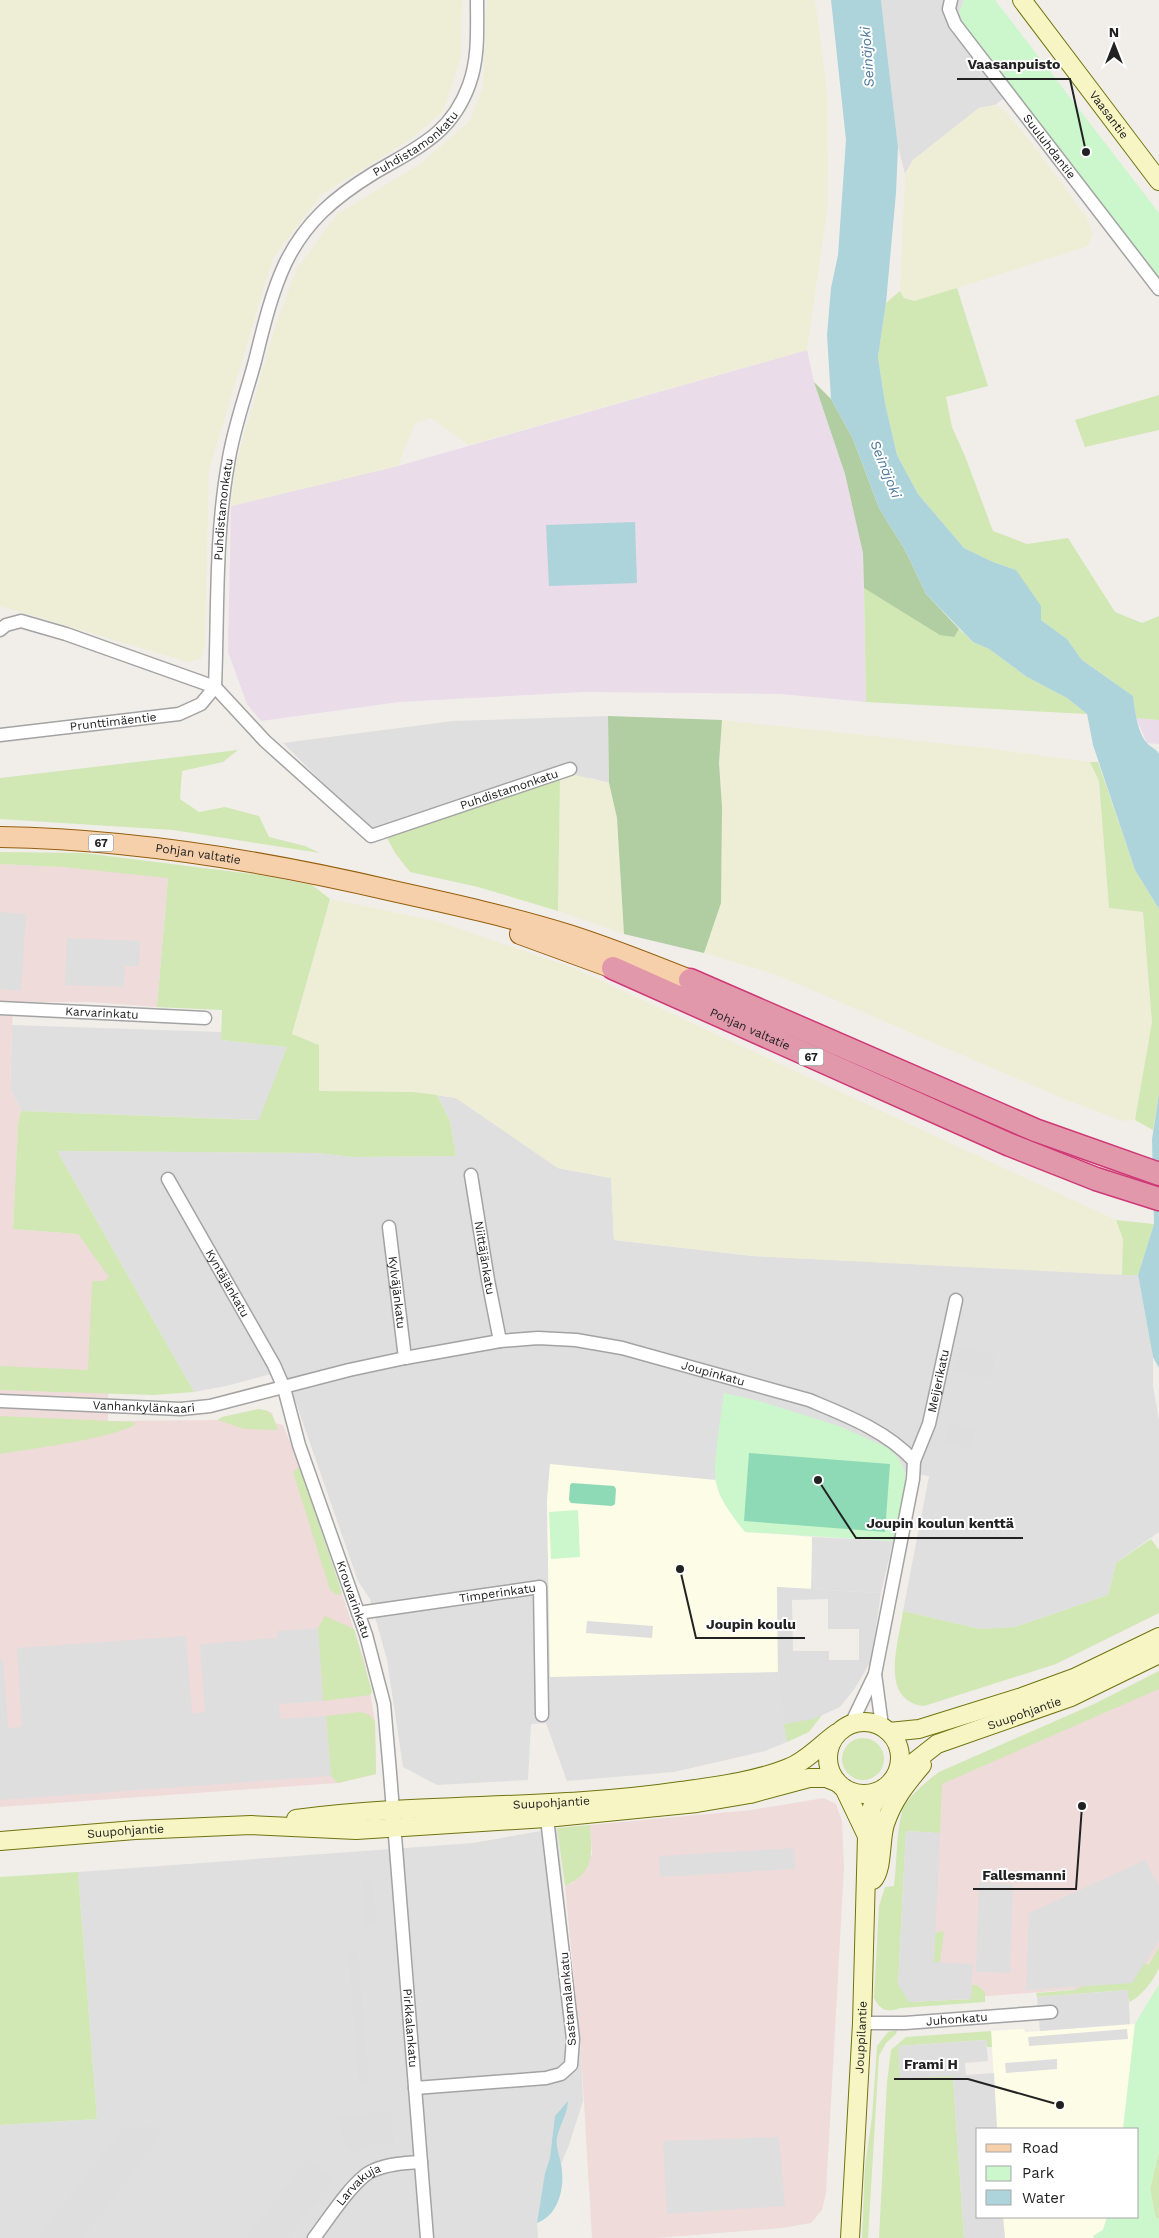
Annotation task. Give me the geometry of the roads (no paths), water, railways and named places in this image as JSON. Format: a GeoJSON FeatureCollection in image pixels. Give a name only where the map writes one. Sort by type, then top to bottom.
{"type":"FeatureCollection","features":[{"type":"Feature","properties":{"kind":"highway","name":"Pohjan valtatie"},"geometry":{"type":"LineString","coordinates":[[613,968],[890,1093],[1058,1165],[1097,1190],[1123,1194]]}},
{"type":"Feature","properties":{"kind":"highway","name":"Pohjan valtatie"},"geometry":{"type":"LineString","coordinates":[[690,980],[1035,1130],[1131,1159],[1159,1174]]}},
{"type":"Feature","properties":{"kind":"highway"},"geometry":{"type":"LineString","coordinates":[[1131,1159],[1159,1160]]}},
{"type":"Feature","properties":{"kind":"highway"},"geometry":{"type":"LineString","coordinates":[[1123,1194],[1159,1199]]}},
{"type":"Feature","properties":{"kind":"highway"},"geometry":{"type":"LineString","coordinates":[[1123,1194],[1159,1213]]}},
{"type":"Feature","properties":{"kind":"main road","name":"Vaasantie"},"geometry":{"type":"LineString","coordinates":[[1022,0],[1159,180]]}},
{"type":"Feature","properties":{"kind":"main road","name":"Pohjan valtatie"},"geometry":{"type":"LineString","coordinates":[[0,837],[92,841],[202,854],[330,876],[486,912],[570,936],[690,980]]}},
{"type":"Feature","properties":{"kind":"main road","name":"Pohjan valtatie"},"geometry":{"type":"LineString","coordinates":[[393,891],[613,968]]}},
{"type":"Feature","properties":{"kind":"main road","name":"Suupohjantie"},"geometry":{"type":"LineString","coordinates":[[885,1729],[919,1729],[1030,1693],[1074,1678],[1159,1637]]}},
{"type":"Feature","properties":{"kind":"main road","name":"Suupohjantie"},"geometry":{"type":"LineString","coordinates":[[895,1777],[938,1744],[1071,1697],[1159,1654]]}},
{"type":"Feature","properties":{"kind":"main road"},"geometry":{"type":"LineString","coordinates":[[871,1722],[885,1729],[896,1742],[900,1753],[900,1766],[895,1777],[882,1790],[870,1794],[857,1794],[841,1786],[830,1772],[827,1761],[828,1750],[844,1729],[871,1722]]}},
{"type":"Feature","properties":{"kind":"main road","name":"Suupohjantie"},"geometry":{"type":"LineString","coordinates":[[546,1810],[749,1779],[797,1764],[844,1729]]}},
{"type":"Feature","properties":{"kind":"main road"},"geometry":{"type":"LineString","coordinates":[[867,1886],[875,1878],[883,1830],[891,1808],[903,1787],[928,1761],[976,1732]]}},
{"type":"Feature","properties":{"kind":"main road","name":"Suupohjantie"},"geometry":{"type":"LineString","coordinates":[[0,1841],[135,1830],[251,1825],[354,1811],[393,1818],[697,1803],[750,1794],[810,1778],[826,1778],[841,1786]]}},
{"type":"Feature","properties":{"kind":"main road","name":"Jouppilantie"},"geometry":{"type":"LineString","coordinates":[[841,1786],[867,1836]]}},
{"type":"Feature","properties":{"kind":"main road","name":"Jouppilantie"},"geometry":{"type":"LineString","coordinates":[[850,2238],[862,2024],[867,1836],[872,1807],[882,1790]]}},
{"type":"Feature","properties":{"kind":"street","name":"Puhdistamonkatu"},"geometry":{"type":"LineString","coordinates":[[477,0],[477,50],[469,85],[454,116],[432,140],[372,175],[330,205],[305,229],[285,265],[264,328],[228,463],[220,538],[215,687],[265,741],[371,836],[570,769]]}},
{"type":"Feature","properties":{"kind":"street","name":"Suuluhdantie"},"geometry":{"type":"LineString","coordinates":[[951,0],[950,9],[955,24],[1159,289]]}},
{"type":"Feature","properties":{"kind":"street"},"geometry":{"type":"LineString","coordinates":[[0,630],[6,625],[13,623],[30,624],[66,634],[215,687]]}},
{"type":"Feature","properties":{"kind":"street","name":"Prunttimäentie"},"geometry":{"type":"LineString","coordinates":[[0,735],[179,714],[201,704],[215,687]]}},
{"type":"Feature","properties":{"kind":"street","name":"Karvarinkatu"},"geometry":{"type":"LineString","coordinates":[[0,1008],[205,1018]]}},
{"type":"Feature","properties":{"kind":"street","name":"Niittäjänkatu"},"geometry":{"type":"LineString","coordinates":[[471,1175],[500,1341]]}},
{"type":"Feature","properties":{"kind":"street","name":"Kyntäjänkatu"},"geometry":{"type":"LineString","coordinates":[[168,1179],[274,1365],[284,1388]]}},
{"type":"Feature","properties":{"kind":"street","name":"Kylväjänkatu"},"geometry":{"type":"LineString","coordinates":[[389,1227],[405,1358]]}},
{"type":"Feature","properties":{"kind":"street","name":"Meijerikatu"},"geometry":{"type":"LineString","coordinates":[[914,1461],[929,1424],[956,1300]]}},
{"type":"Feature","properties":{"kind":"street","name":"Joupinkatu"},"geometry":{"type":"LineString","coordinates":[[284,1388],[349,1370],[405,1358],[500,1341],[558,1338],[622,1348],[800,1397],[834,1410],[900,1445],[914,1461]]}},
{"type":"Feature","properties":{"kind":"street","name":"Vanhankylänkaari"},"geometry":{"type":"LineString","coordinates":[[0,1401],[181,1409],[210,1406],[284,1388]]}},
{"type":"Feature","properties":{"kind":"street","name":"Krouvarinkatu"},"geometry":{"type":"LineString","coordinates":[[284,1388],[298,1444],[358,1613],[384,1704],[393,1818]]}},
{"type":"Feature","properties":{"kind":"street"},"geometry":{"type":"LineString","coordinates":[[844,1729],[876,1674],[912,1486],[914,1461]]}},
{"type":"Feature","properties":{"kind":"street","name":"Timperinkatu"},"geometry":{"type":"LineString","coordinates":[[358,1613],[540,1587],[542,1715]]}},
{"type":"Feature","properties":{"kind":"street"},"geometry":{"type":"LineString","coordinates":[[876,1674],[885,1729]]}},
{"type":"Feature","properties":{"kind":"street","name":"Sastamalankatu"},"geometry":{"type":"LineString","coordinates":[[415,2088],[546,2078],[561,2074],[571,2065],[574,2038],[546,1810]]}},
{"type":"Feature","properties":{"kind":"street","name":"Pirkkalankatu"},"geometry":{"type":"LineString","coordinates":[[393,1818],[427,2238]]}},
{"type":"Feature","properties":{"kind":"street","name":"Juhonkatu"},"geometry":{"type":"LineString","coordinates":[[862,2024],[905,2023],[1051,2012]]}},
{"type":"Feature","properties":{"kind":"street","name":"Larvakuja"},"geometry":{"type":"LineString","coordinates":[[314,2238],[358,2180],[369,2172],[393,2164],[421,2162]]}},
{"type":"Feature","properties":{"kind":"water","name":"Seinäjoki"},"geometry":{"type":"Polygon","coordinates":[[[831,0],[881,0],[898,147],[896,193],[886,303],[878,357],[885,403],[897,455],[918,494],[964,548],[993,562],[1016,570],[1041,606],[1041,620],[1067,639],[1082,660],[1133,696],[1141,733],[1147,743],[1159,754],[1159,909],[1135,870],[1093,745],[1087,714],[1067,698],[1027,677],[989,649],[973,642],[926,594],[905,550],[879,508],[853,439],[831,399],[827,335],[831,288],[838,255],[846,140],[831,0]]]}},
{"type":"Feature","properties":{"kind":"water"},"geometry":{"type":"Polygon","coordinates":[[[635,522],[637,583],[549,586],[546,525],[635,522]]]}},
{"type":"Feature","properties":{"kind":"water"},"geometry":{"type":"Polygon","coordinates":[[[1159,1094],[1159,1368],[1153,1357],[1138,1275],[1154,1224],[1152,1139],[1159,1094]]]}},
{"type":"Feature","properties":{"kind":"water"},"geometry":{"type":"Polygon","coordinates":[[[568,2101],[557,2142],[562,2172],[560,2195],[550,2215],[537,2223],[545,2173],[550,2158],[555,2116],[568,2101]]]}},
{"type":"Feature","properties":{"kind":"place","name":"Vaasanpuisto"},"geometry":{"type":"Point","coordinates":[1086,152]}},
{"type":"Feature","properties":{"kind":"place","name":"Joupin koulun kenttä"},"geometry":{"type":"Point","coordinates":[818,1480]}},
{"type":"Feature","properties":{"kind":"place","name":"Joupin koulu"},"geometry":{"type":"Point","coordinates":[680,1569]}},
{"type":"Feature","properties":{"kind":"place","name":"Fallesmanni"},"geometry":{"type":"Point","coordinates":[1082,1806]}},
{"type":"Feature","properties":{"kind":"place","name":"Frami H"},"geometry":{"type":"Point","coordinates":[1060,2105]}}]}
